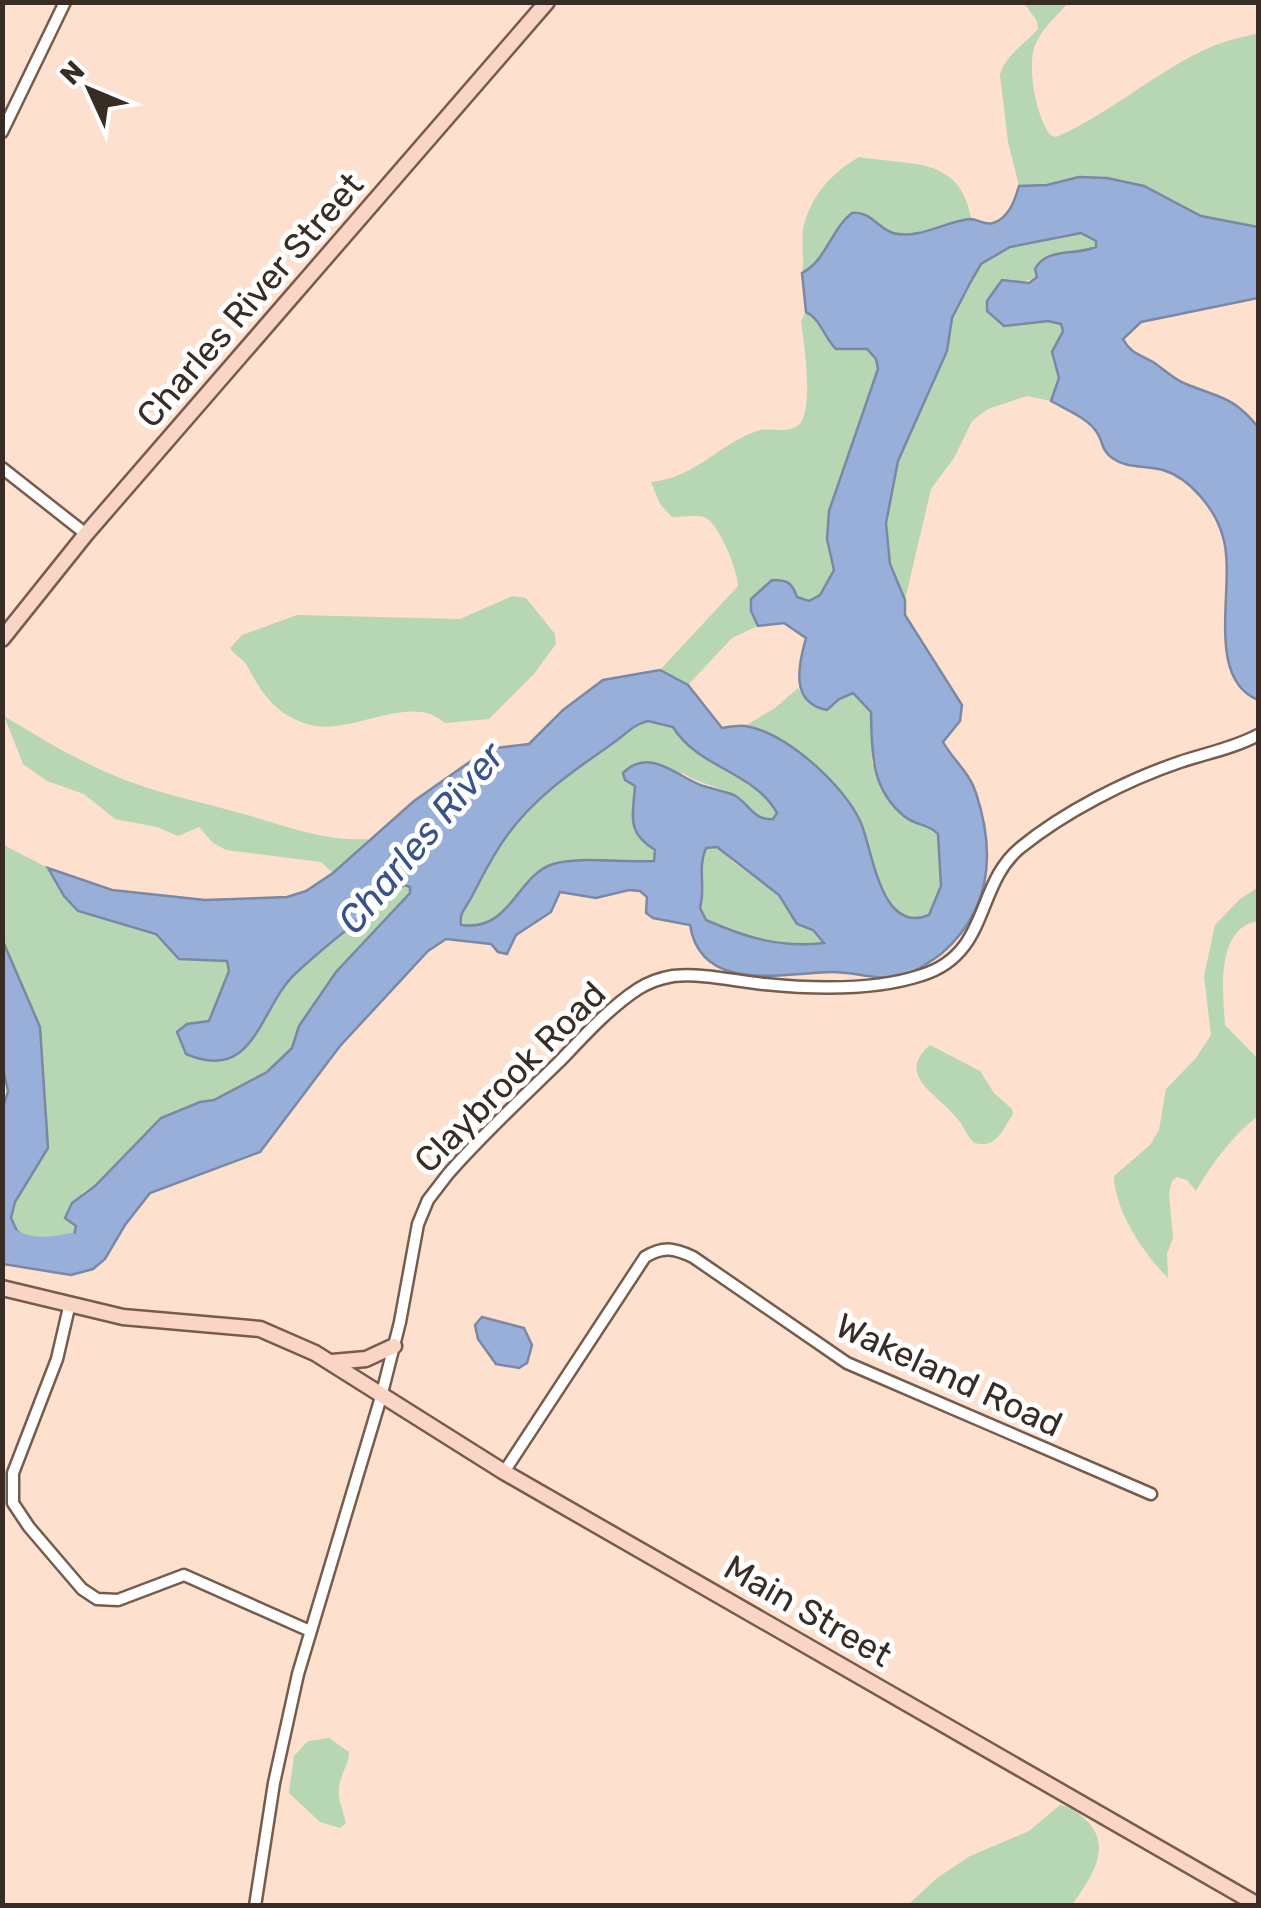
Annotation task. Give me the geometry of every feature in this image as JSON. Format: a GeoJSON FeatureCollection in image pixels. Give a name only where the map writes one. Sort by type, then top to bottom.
{"type":"FeatureCollection","features":[{"type":"Feature","properties":{"kind":"street"},"geometry":{"type":"LineString","coordinates":[[2,132],[65,2]]}},
{"type":"Feature","properties":{"kind":"street","name":"Charles River Street"},"geometry":{"type":"LineString","coordinates":[[2,639],[86,534],[548,2]]}},
{"type":"Feature","properties":{"kind":"street"},"geometry":{"type":"LineString","coordinates":[[2,468],[86,534]]}},
{"type":"Feature","properties":{"kind":"street","name":"Claybrook Road"},"geometry":{"type":"LineString","coordinates":[[256,1906],[285,1725],[381,1397],[412,1244],[428,1200],[465,1154],[594,1027],[640,988],[657,980],[692,975],[768,985],[876,984],[922,976],[945,964],[968,943],[998,877],[1016,851],[1034,838],[1126,783],[1258,735]]}},
{"type":"Feature","properties":{"kind":"street","name":"Wakeland Road"},"geometry":{"type":"LineString","coordinates":[[504,1472],[645,1257],[658,1249],[674,1248],[694,1256],[847,1364],[1151,1494]]}},
{"type":"Feature","properties":{"kind":"street","name":"Main Street"},"geometry":{"type":"LineString","coordinates":[[2,1288],[123,1316],[260,1329],[332,1362],[381,1397],[504,1472],[1258,1905]]}},
{"type":"Feature","properties":{"kind":"street"},"geometry":{"type":"LineString","coordinates":[[70,1304],[57,1359],[13,1473],[12,1496],[20,1516],[82,1589],[97,1599],[118,1600],[184,1574],[310,1631]]}},
{"type":"Feature","properties":{"kind":"street"},"geometry":{"type":"LineString","coordinates":[[332,1362],[366,1359],[394,1346]]}},
{"type":"Feature","properties":{"kind":"green space"},"geometry":{"type":"Polygon","coordinates":[[[1024,3],[1068,3],[1040,36],[1032,62],[1040,115],[1050,135],[1056,137],[1192,56],[1258,33],[1258,227],[1201,216],[1144,186],[1079,177],[1047,185],[1019,186],[1008,142],[1000,75],[1011,56],[1038,29],[1024,3]]]}},
{"type":"Feature","properties":{"kind":"green space"},"geometry":{"type":"Polygon","coordinates":[[[859,157],[930,167],[944,173],[965,197],[971,217],[969,221],[916,233],[887,231],[824,251],[811,269],[802,273],[803,231],[812,203],[832,177],[859,157]]]}},
{"type":"Feature","properties":{"kind":"green space"},"geometry":{"type":"Polygon","coordinates":[[[1082,233],[1096,241],[1096,247],[1085,252],[1050,255],[1030,280],[1009,279],[1018,326],[1048,320],[1061,324],[1063,331],[1053,361],[1059,378],[1051,401],[1027,396],[988,409],[972,421],[954,458],[931,489],[905,600],[890,564],[886,523],[898,461],[947,351],[952,319],[981,264],[1010,247],[1082,233]]]}},
{"type":"Feature","properties":{"kind":"green space"},"geometry":{"type":"Polygon","coordinates":[[[806,312],[835,347],[867,349],[876,359],[878,369],[829,511],[827,539],[834,570],[819,595],[809,601],[797,597],[793,586],[751,611],[758,626],[732,638],[688,685],[660,670],[738,586],[737,579],[727,548],[710,521],[701,516],[672,517],[660,504],[651,482],[681,474],[757,431],[792,429],[801,422],[807,387],[801,321],[806,312]]]}},
{"type":"Feature","properties":{"kind":"green space"},"geometry":{"type":"Polygon","coordinates":[[[512,596],[526,598],[555,634],[556,644],[533,675],[489,719],[445,723],[431,714],[414,711],[339,726],[304,723],[276,706],[230,648],[242,635],[297,615],[460,619],[512,596]]]}},
{"type":"Feature","properties":{"kind":"green space"},"geometry":{"type":"Polygon","coordinates":[[[798,688],[811,705],[827,710],[853,693],[871,712],[872,763],[915,824],[929,825],[938,834],[941,886],[929,915],[905,918],[894,906],[839,796],[812,763],[794,749],[745,726],[798,688]]]}},
{"type":"Feature","properties":{"kind":"green space"},"geometry":{"type":"Polygon","coordinates":[[[4,716],[85,762],[144,787],[304,832],[369,839],[333,873],[321,862],[226,850],[213,843],[199,827],[178,836],[157,827],[115,819],[84,794],[47,781],[23,764],[4,716]]]}},
{"type":"Feature","properties":{"kind":"green space"},"geometry":{"type":"Polygon","coordinates":[[[648,721],[673,727],[697,752],[755,788],[777,813],[773,819],[761,818],[738,797],[683,773],[635,786],[634,823],[640,837],[656,850],[654,861],[577,863],[548,869],[527,883],[496,917],[475,925],[461,925],[463,911],[517,822],[571,773],[648,721]]]}},
{"type":"Feature","properties":{"kind":"green space"},"geometry":{"type":"Polygon","coordinates":[[[2,844],[48,868],[64,896],[156,934],[179,959],[227,961],[229,971],[209,1022],[196,1022],[177,1032],[274,1003],[295,973],[405,885],[410,887],[410,893],[299,1026],[293,1048],[267,1072],[214,1100],[161,1118],[95,1186],[83,1192],[74,1235],[61,1237],[40,1249],[17,1231],[11,1218],[15,1202],[48,1148],[40,1027],[3,939],[2,844]]]}},
{"type":"Feature","properties":{"kind":"green space"},"geometry":{"type":"Polygon","coordinates":[[[717,847],[779,895],[797,924],[813,930],[825,943],[764,941],[706,920],[700,908],[703,856],[705,848],[717,847]]]}},
{"type":"Feature","properties":{"kind":"green space"},"geometry":{"type":"Polygon","coordinates":[[[1258,887],[1258,921],[1244,926],[1234,936],[1223,979],[1225,1025],[1258,1059],[1258,1116],[1224,1150],[1196,1191],[1187,1180],[1177,1177],[1172,1181],[1169,1193],[1173,1238],[1167,1254],[1168,1278],[1132,1231],[1119,1203],[1114,1176],[1150,1145],[1159,1130],[1166,1089],[1196,1058],[1211,1035],[1204,976],[1215,925],[1258,887]]]}},
{"type":"Feature","properties":{"kind":"green space"},"geometry":{"type":"Polygon","coordinates":[[[930,1045],[980,1071],[994,1093],[1012,1109],[1013,1114],[993,1141],[974,1143],[958,1119],[923,1084],[917,1066],[930,1045]]]}},
{"type":"Feature","properties":{"kind":"green space"},"geometry":{"type":"Polygon","coordinates":[[[329,1738],[349,1752],[339,1786],[346,1823],[340,1828],[320,1822],[289,1793],[294,1756],[308,1741],[329,1738]]]}},
{"type":"Feature","properties":{"kind":"green space"},"geometry":{"type":"Polygon","coordinates":[[[1060,1805],[1087,1821],[1098,1842],[1096,1864],[1072,1905],[908,1905],[937,1878],[970,1856],[1029,1831],[1060,1805]]]}},
{"type":"Feature","properties":{"kind":"water"},"geometry":{"type":"Polygon","coordinates":[[[1079,177],[1107,178],[1144,186],[1201,216],[1258,227],[1258,298],[1141,322],[1123,339],[1132,351],[1177,380],[1233,403],[1258,427],[1258,700],[1241,688],[1231,671],[1225,627],[1226,556],[1220,527],[1208,506],[1173,474],[1111,457],[1092,426],[1051,401],[1059,378],[1052,352],[1063,331],[1061,324],[1048,321],[1004,326],[987,311],[987,301],[1002,280],[1029,283],[1037,277],[1035,269],[1046,258],[1088,250],[1096,247],[1096,241],[1081,233],[1010,247],[981,264],[952,318],[947,351],[898,461],[886,523],[890,564],[905,600],[905,615],[962,705],[960,721],[943,742],[970,779],[986,838],[985,880],[970,919],[958,937],[941,954],[901,976],[832,972],[747,975],[710,962],[697,947],[690,925],[646,913],[647,897],[640,891],[596,898],[560,892],[551,912],[516,935],[507,954],[498,952],[491,944],[446,939],[428,951],[340,1046],[260,1152],[150,1193],[105,1259],[93,1269],[71,1275],[3,1264],[2,1111],[8,1091],[2,1064],[2,939],[40,1027],[48,1148],[15,1202],[11,1218],[17,1231],[40,1249],[61,1237],[74,1235],[76,1226],[65,1218],[72,1203],[95,1186],[161,1118],[214,1100],[267,1072],[292,1048],[299,1026],[336,972],[410,893],[410,887],[404,885],[296,973],[242,1051],[228,1059],[209,1061],[186,1054],[177,1032],[187,1024],[209,1021],[229,971],[227,961],[179,959],[156,934],[78,911],[48,868],[112,890],[205,900],[287,897],[306,891],[333,873],[414,801],[488,749],[529,744],[563,710],[603,680],[660,670],[688,685],[722,728],[742,726],[761,730],[812,763],[853,808],[890,902],[900,913],[913,918],[929,915],[941,886],[938,834],[904,816],[885,793],[875,768],[871,712],[853,693],[827,710],[807,700],[799,671],[806,638],[784,623],[758,626],[751,611],[751,599],[772,580],[788,583],[797,597],[809,601],[820,595],[834,570],[827,539],[829,511],[878,369],[876,359],[867,349],[836,349],[828,340],[806,312],[802,273],[817,261],[852,213],[864,215],[887,231],[903,234],[970,219],[990,224],[1007,213],[1019,186],[1047,185],[1079,177]],[[648,721],[571,773],[530,809],[492,859],[462,913],[461,925],[491,920],[540,870],[553,864],[575,860],[654,861],[655,850],[639,837],[633,823],[635,786],[625,780],[623,773],[633,765],[643,762],[663,766],[703,786],[734,795],[756,814],[773,819],[777,813],[755,788],[697,752],[673,727],[648,721]],[[717,847],[706,848],[702,863],[700,908],[706,920],[764,940],[824,943],[813,930],[797,924],[779,895],[717,847]]]}},
{"type":"Feature","properties":{"kind":"water"},"geometry":{"type":"Polygon","coordinates":[[[482,1317],[524,1328],[532,1345],[527,1363],[519,1368],[496,1364],[478,1339],[475,1325],[482,1317]]]}},
{"type":"Feature","properties":{"kind":"waterway","name":"Charles River"},"geometry":{"type":"LineString","coordinates":[[2,1232],[17,1242],[35,1246],[71,1243]]}}]}
